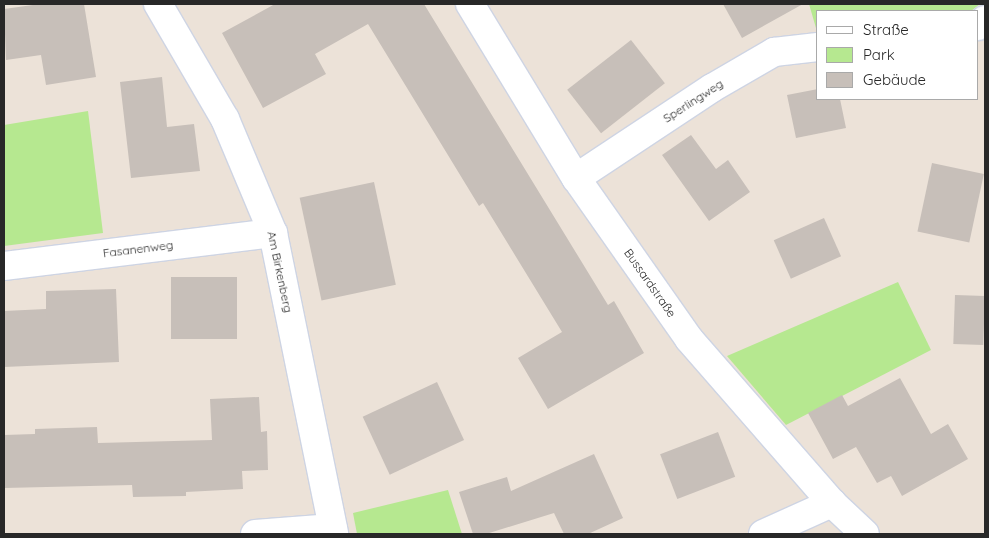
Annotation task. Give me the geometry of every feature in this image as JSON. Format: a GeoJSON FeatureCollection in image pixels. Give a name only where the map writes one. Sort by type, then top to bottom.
{"type":"FeatureCollection","features":[{"type":"Feature","properties":{"kind":"street","name":"Am Birkenberg"},"geometry":{"type":"LineString","coordinates":[[158,4],[225,119],[273,233],[333,531]]}},
{"type":"Feature","properties":{"kind":"street","name":"Bussardstraße"},"geometry":{"type":"LineString","coordinates":[[470,4],[576,178],[689,339],[832,503],[866,534]]}},
{"type":"Feature","properties":{"kind":"street","name":"Sperlingweg"},"geometry":{"type":"LineString","coordinates":[[576,178],[712,88],[774,52],[816,47]]}},
{"type":"Feature","properties":{"kind":"street","name":"Fasanenweg"},"geometry":{"type":"LineString","coordinates":[[4,266],[273,233]]}},
{"type":"Feature","properties":{"kind":"street"},"geometry":{"type":"LineString","coordinates":[[763,534],[832,503]]}},
{"type":"Feature","properties":{"kind":"street"},"geometry":{"type":"LineString","coordinates":[[255,534],[333,531]]}},
{"type":"Feature","properties":{"kind":"green space"},"geometry":{"type":"Polygon","coordinates":[[[809,4],[980,4],[972,10],[816,10],[816,28],[809,4]]]}},
{"type":"Feature","properties":{"kind":"green space"},"geometry":{"type":"Polygon","coordinates":[[[88,111],[103,233],[4,246],[4,125],[88,111]]]}},
{"type":"Feature","properties":{"kind":"green space"},"geometry":{"type":"Polygon","coordinates":[[[898,282],[931,350],[786,425],[727,356],[898,282]]]}},
{"type":"Feature","properties":{"kind":"green space"},"geometry":{"type":"Polygon","coordinates":[[[448,490],[462,534],[357,534],[353,513],[448,490]]]}},
{"type":"Feature","properties":{"kind":"building"},"geometry":{"type":"Polygon","coordinates":[[[40,4],[84,4],[96,77],[46,85],[41,55],[6,60],[4,9],[40,4]]]}},
{"type":"Feature","properties":{"kind":"building"},"geometry":{"type":"Polygon","coordinates":[[[275,4],[424,4],[608,305],[614,301],[644,353],[548,409],[518,358],[562,332],[483,203],[479,206],[368,24],[315,54],[326,74],[263,108],[222,33],[275,4]]]}},
{"type":"Feature","properties":{"kind":"building"},"geometry":{"type":"Polygon","coordinates":[[[723,4],[803,4],[742,38],[723,4]]]}},
{"type":"Feature","properties":{"kind":"building"},"geometry":{"type":"Polygon","coordinates":[[[631,40],[665,83],[601,133],[567,90],[631,40]]]}},
{"type":"Feature","properties":{"kind":"building"},"geometry":{"type":"Polygon","coordinates":[[[162,77],[167,127],[194,124],[200,171],[131,178],[120,82],[162,77]]]}},
{"type":"Feature","properties":{"kind":"building"},"geometry":{"type":"Polygon","coordinates":[[[816,89],[816,100],[840,100],[846,128],[796,138],[787,95],[816,89]]]}},
{"type":"Feature","properties":{"kind":"building"},"geometry":{"type":"Polygon","coordinates":[[[691,135],[716,169],[728,160],[750,192],[709,221],[662,155],[691,135]]]}},
{"type":"Feature","properties":{"kind":"building"},"geometry":{"type":"Polygon","coordinates":[[[932,163],[984,174],[969,242],[917,231],[932,163]]]}},
{"type":"Feature","properties":{"kind":"building"},"geometry":{"type":"Polygon","coordinates":[[[374,182],[396,285],[321,301],[300,198],[374,182]]]}},
{"type":"Feature","properties":{"kind":"building"},"geometry":{"type":"Polygon","coordinates":[[[824,218],[841,256],[791,279],[774,240],[824,218]]]}},
{"type":"Feature","properties":{"kind":"building"},"geometry":{"type":"Polygon","coordinates":[[[171,277],[237,277],[237,339],[171,339],[171,277]]]}},
{"type":"Feature","properties":{"kind":"building"},"geometry":{"type":"Polygon","coordinates":[[[116,289],[119,362],[4,367],[4,311],[46,309],[46,291],[116,289]]]}},
{"type":"Feature","properties":{"kind":"building"},"geometry":{"type":"Polygon","coordinates":[[[955,295],[985,296],[983,345],[953,344],[955,295]]]}},
{"type":"Feature","properties":{"kind":"building"},"geometry":{"type":"Polygon","coordinates":[[[900,378],[931,434],[948,424],[968,459],[902,496],[891,476],[877,483],[856,447],[833,459],[808,413],[842,395],[848,406],[900,378]]]}},
{"type":"Feature","properties":{"kind":"building"},"geometry":{"type":"Polygon","coordinates":[[[437,382],[464,440],[390,475],[363,417],[437,382]]]}},
{"type":"Feature","properties":{"kind":"building"},"geometry":{"type":"Polygon","coordinates":[[[259,397],[261,432],[267,431],[268,470],[242,471],[243,489],[186,492],[186,496],[133,497],[132,485],[4,488],[4,435],[35,434],[35,429],[97,427],[98,443],[212,440],[210,399],[259,397]]]}},
{"type":"Feature","properties":{"kind":"building"},"geometry":{"type":"Polygon","coordinates":[[[718,432],[735,477],[677,499],[660,454],[718,432]]]}},
{"type":"Feature","properties":{"kind":"building"},"geometry":{"type":"Polygon","coordinates":[[[594,454],[623,518],[588,534],[564,534],[554,513],[486,534],[473,534],[459,492],[507,477],[511,491],[594,454]]]}}]}
